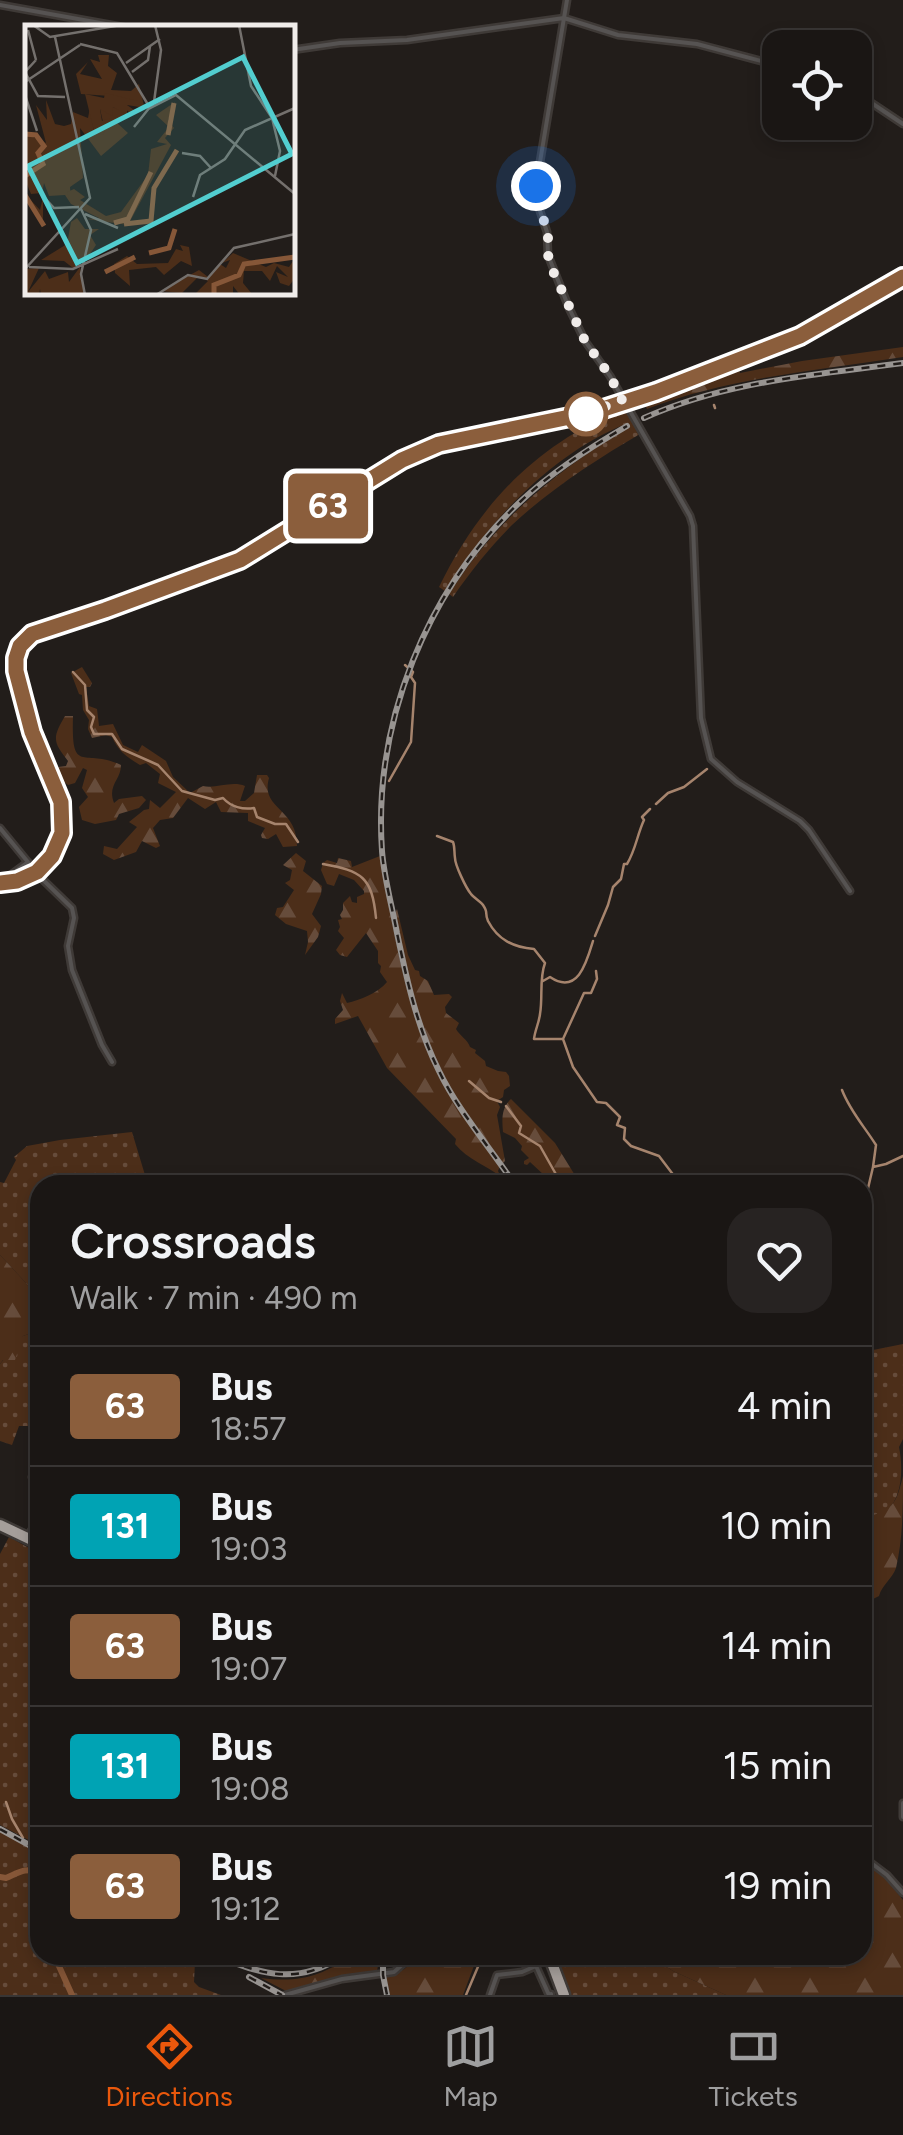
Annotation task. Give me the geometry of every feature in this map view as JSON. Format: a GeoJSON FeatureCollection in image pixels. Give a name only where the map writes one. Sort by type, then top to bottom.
{"type":"FeatureCollection","features":[{"type":"Feature","properties":{"kind":"highway"},"geometry":{"type":"LineString","coordinates":[[3,881],[23,879],[42,868],[57,848],[62,833],[61,802],[32,732],[16,671],[20,646],[32,634],[240,560],[402,460],[439,444],[594,412],[623,402],[776,346],[903,277]]}},
{"type":"Feature","properties":{"kind":"highway"},"geometry":{"type":"LineString","coordinates":[[0,1523],[30,1540]]}},
{"type":"Feature","properties":{"kind":"highway"},"geometry":{"type":"LineString","coordinates":[[552,1965],[564,1995]]}},
{"type":"Feature","properties":{"kind":"street"},"geometry":{"type":"LineString","coordinates":[[567,0],[536,186],[537,202],[548,232],[552,269],[585,341],[610,376],[691,520],[701,718],[711,758],[737,782],[800,821],[850,892]]}},
{"type":"Feature","properties":{"kind":"street"},"geometry":{"type":"LineString","coordinates":[[0,6],[111,25]]}},
{"type":"Feature","properties":{"kind":"street"},"geometry":{"type":"LineString","coordinates":[[295,50],[408,40],[564,18],[618,35],[697,44],[762,61]]}},
{"type":"Feature","properties":{"kind":"street"},"geometry":{"type":"LineString","coordinates":[[872,103],[903,124]]}},
{"type":"Feature","properties":{"kind":"street"},"geometry":{"type":"LineString","coordinates":[[0,828],[39,876],[72,908],[74,918],[68,946],[72,970],[112,1062]]}},
{"type":"Feature","properties":{"kind":"street"},"geometry":{"type":"LineString","coordinates":[[3,881],[30,865]]}},
{"type":"Feature","properties":{"kind":"street"},"geometry":{"type":"LineString","coordinates":[[27,1539],[30,1533]]}},
{"type":"Feature","properties":{"kind":"street"},"geometry":{"type":"LineString","coordinates":[[903,1803],[903,1817]]}},
{"type":"Feature","properties":{"kind":"street"},"geometry":{"type":"LineString","coordinates":[[872,1864],[903,1893]]}},
{"type":"Feature","properties":{"kind":"street"},"geometry":{"type":"LineString","coordinates":[[286,1995],[342,1978],[394,1972],[402,1965]]}},
{"type":"Feature","properties":{"kind":"street"},"geometry":{"type":"LineString","coordinates":[[490,1995],[498,1975],[536,1966],[550,1994]]}},
{"type":"Feature","properties":{"kind":"green space"},"geometry":{"type":"Polygon","coordinates":[[[903,347],[903,357],[741,382],[647,409],[643,400],[738,365],[740,373],[903,347]]]}},
{"type":"Feature","properties":{"kind":"green space"},"geometry":{"type":"Polygon","coordinates":[[[625,408],[640,434],[573,476],[526,512],[488,551],[453,597],[449,594],[487,543],[528,500],[627,428],[626,424],[572,453],[547,472],[501,516],[445,591],[439,587],[473,529],[514,479],[565,439],[625,408]]]}},
{"type":"Feature","properties":{"kind":"green space"},"geometry":{"type":"Polygon","coordinates":[[[82,667],[92,683],[86,687],[89,706],[97,709],[99,726],[113,724],[123,745],[138,752],[142,745],[166,761],[173,777],[190,793],[203,786],[240,784],[245,786],[240,801],[245,801],[254,793],[257,775],[267,775],[270,797],[291,823],[297,846],[283,847],[276,834],[262,838],[265,828],[248,821],[248,813],[221,812],[216,802],[205,809],[188,798],[173,818],[160,820],[153,828],[160,846],[142,841],[136,852],[114,860],[103,854],[104,846],[117,849],[137,827],[129,822],[149,809],[150,800],[160,808],[176,792],[158,783],[160,774],[146,763],[140,765],[123,753],[112,737],[92,738],[82,695],[71,673],[82,667]]]}},
{"type":"Feature","properties":{"kind":"green space"},"geometry":{"type":"Polygon","coordinates":[[[65,716],[73,716],[77,754],[121,765],[112,792],[114,803],[142,796],[146,800],[139,808],[119,814],[116,820],[95,824],[82,820],[79,807],[88,797],[82,788],[87,770],[83,768],[75,783],[68,785],[63,781],[59,788],[52,772],[68,761],[56,740],[65,716]]]}},
{"type":"Feature","properties":{"kind":"green space"},"geometry":{"type":"Polygon","coordinates":[[[296,853],[306,861],[303,871],[322,886],[312,914],[321,926],[305,955],[307,931],[286,924],[275,915],[294,890],[285,883],[292,870],[283,865],[296,853]]]}},
{"type":"Feature","properties":{"kind":"green space"},"geometry":{"type":"Polygon","coordinates":[[[380,856],[402,968],[427,1049],[460,1109],[500,1166],[500,1175],[460,1150],[456,1139],[387,1068],[358,1016],[335,1024],[343,1010],[342,993],[347,1003],[368,996],[387,982],[380,972],[378,951],[366,933],[347,957],[336,950],[344,938],[338,931],[343,903],[350,896],[357,903],[357,897],[364,891],[354,880],[339,874],[334,886],[327,884],[321,870],[327,860],[337,863],[338,858],[351,861],[352,867],[380,856]]]}},
{"type":"Feature","properties":{"kind":"green space"},"geometry":{"type":"Polygon","coordinates":[[[397,909],[415,970],[428,981],[434,995],[452,997],[445,1007],[446,1013],[459,1023],[457,1031],[486,1066],[509,1076],[510,1086],[497,1101],[503,1163],[457,1099],[427,1041],[406,969],[397,909]]]}},
{"type":"Feature","properties":{"kind":"green space"},"geometry":{"type":"Polygon","coordinates":[[[511,1099],[555,1143],[575,1175],[544,1175],[530,1162],[524,1164],[529,1158],[522,1146],[503,1132],[502,1119],[511,1099]]]}},
{"type":"Feature","properties":{"kind":"green space"},"geometry":{"type":"Polygon","coordinates":[[[132,1132],[145,1175],[30,1175],[30,1289],[0,1255],[0,1182],[4,1183],[14,1157],[27,1146],[132,1132]]]}},
{"type":"Feature","properties":{"kind":"green space"},"geometry":{"type":"Polygon","coordinates":[[[0,1255],[30,1289],[30,1334],[23,1336],[15,1360],[3,1360],[0,1364],[0,1255]]]}},
{"type":"Feature","properties":{"kind":"green space"},"geometry":{"type":"Polygon","coordinates":[[[30,1334],[30,1426],[19,1426],[12,1445],[0,1441],[0,1364],[23,1336],[30,1334]]]}},
{"type":"Feature","properties":{"kind":"green space"},"geometry":{"type":"Polygon","coordinates":[[[903,1344],[899,1489],[887,1510],[872,1516],[872,1351],[903,1344]]]}},
{"type":"Feature","properties":{"kind":"green space"},"geometry":{"type":"Polygon","coordinates":[[[903,1476],[896,1568],[879,1596],[872,1600],[872,1516],[891,1505],[903,1476]]]}},
{"type":"Feature","properties":{"kind":"green space"},"geometry":{"type":"Polygon","coordinates":[[[9,1537],[30,1549],[30,1841],[0,1825],[0,1554],[9,1537]]]}},
{"type":"Feature","properties":{"kind":"green space"},"geometry":{"type":"Polygon","coordinates":[[[0,1832],[30,1848],[30,1965],[195,1965],[194,1982],[221,1995],[0,1995],[0,1832]]]}},
{"type":"Feature","properties":{"kind":"green space"},"geometry":{"type":"Polygon","coordinates":[[[872,1866],[903,1900],[903,1995],[726,1995],[664,1965],[872,1965],[872,1866]]]}},
{"type":"Feature","properties":{"kind":"green space"},"geometry":{"type":"Polygon","coordinates":[[[378,1965],[377,1971],[297,1990],[286,1991],[261,1978],[310,1976],[331,1968],[378,1965]]]}},
{"type":"Feature","properties":{"kind":"green space"},"geometry":{"type":"Polygon","coordinates":[[[474,1965],[463,1995],[390,1995],[386,1976],[408,1966],[474,1965]]]}},
{"type":"Feature","properties":{"kind":"green space"},"geometry":{"type":"Polygon","coordinates":[[[558,1965],[664,1965],[726,1995],[569,1995],[558,1965]]]}},
{"type":"Feature","properties":{"kind":"waterway"},"geometry":{"type":"LineString","coordinates":[[709,381],[724,374]]}},
{"type":"Feature","properties":{"kind":"waterway"},"geometry":{"type":"LineString","coordinates":[[692,385],[708,379]]}},
{"type":"Feature","properties":{"kind":"waterway"},"geometry":{"type":"LineString","coordinates":[[389,781],[411,742],[415,683],[413,672],[405,665]]}},
{"type":"Feature","properties":{"kind":"waterway"},"geometry":{"type":"LineString","coordinates":[[73,672],[85,685],[87,710],[94,717],[94,734],[112,734],[122,749],[158,765],[182,791],[215,800],[223,798],[237,807],[254,808],[257,817],[286,824],[298,842]]}},
{"type":"Feature","properties":{"kind":"waterway"},"geometry":{"type":"LineString","coordinates":[[656,804],[707,769]]}},
{"type":"Feature","properties":{"kind":"waterway"},"geometry":{"type":"LineString","coordinates":[[595,936],[613,887],[621,879],[624,864],[632,853],[642,817],[650,809]]}},
{"type":"Feature","properties":{"kind":"waterway"},"geometry":{"type":"LineString","coordinates":[[437,836],[453,842],[461,876],[483,905],[496,933],[513,944],[534,949],[545,963],[534,1039],[563,1039],[573,1067],[597,1102],[606,1103],[620,1117],[617,1125],[625,1128],[624,1139],[631,1146],[659,1156],[673,1175]]}},
{"type":"Feature","properties":{"kind":"waterway"},"geometry":{"type":"LineString","coordinates":[[323,864],[363,878],[372,893],[376,918]]}},
{"type":"Feature","properties":{"kind":"waterway"},"geometry":{"type":"LineString","coordinates":[[543,981],[550,977],[560,982],[574,979],[580,974],[593,941]]}},
{"type":"Feature","properties":{"kind":"waterway"},"geometry":{"type":"LineString","coordinates":[[563,1039],[584,993],[591,993],[596,971]]}},
{"type":"Feature","properties":{"kind":"waterway"},"geometry":{"type":"LineString","coordinates":[[469,1081],[489,1098],[501,1102]]}},
{"type":"Feature","properties":{"kind":"waterway"},"geometry":{"type":"LineString","coordinates":[[842,1090],[876,1145],[873,1167]]}},
{"type":"Feature","properties":{"kind":"waterway"},"geometry":{"type":"LineString","coordinates":[[506,1106],[521,1126],[519,1133],[540,1146],[556,1175]]}},
{"type":"Feature","properties":{"kind":"waterway"},"geometry":{"type":"LineString","coordinates":[[871,1175],[873,1167],[903,1156]]}},
{"type":"Feature","properties":{"kind":"waterway"},"geometry":{"type":"LineString","coordinates":[[6,1802],[23,1838]]}},
{"type":"Feature","properties":{"kind":"waterway"},"geometry":{"type":"LineString","coordinates":[[0,1877],[30,1870]]}},
{"type":"Feature","properties":{"kind":"waterway"},"geometry":{"type":"LineString","coordinates":[[58,1965],[72,1995]]}},
{"type":"Feature","properties":{"kind":"waterway"},"geometry":{"type":"LineString","coordinates":[[466,1995],[479,1965]]}},
{"type":"Feature","properties":{"kind":"railway"},"geometry":{"type":"LineString","coordinates":[[644,418],[739,388],[903,363]]}},
{"type":"Feature","properties":{"kind":"railway"},"geometry":{"type":"LineString","coordinates":[[508,1175],[446,1085],[414,1004],[383,861],[382,803],[387,754],[397,707],[413,661],[433,616],[458,575],[488,536],[533,490],[627,426]]}},
{"type":"Feature","properties":{"kind":"railway"},"geometry":{"type":"LineString","coordinates":[[0,1829],[30,1846]]}},
{"type":"Feature","properties":{"kind":"railway"},"geometry":{"type":"LineString","coordinates":[[240,1965],[280,1974],[328,1965]]}},
{"type":"Feature","properties":{"kind":"railway"},"geometry":{"type":"LineString","coordinates":[[383,1965],[387,1995]]}},
{"type":"Feature","properties":{"kind":"railway"},"geometry":{"type":"LineString","coordinates":[[249,1977],[282,1995]]}},
{"type":"Feature","properties":{"kind":"bus line","name":"63"},"geometry":{"type":"LineString","coordinates":[[0,883],[37,872],[52,856],[62,833],[61,802],[32,732],[16,671],[20,646],[32,634],[240,560],[402,460],[439,444],[594,412],[656,392],[800,336],[903,277]]}},
{"type":"Feature","properties":{"kind":"route"},"geometry":{"type":"LineString","coordinates":[[536,186],[537,202],[548,232],[552,269],[585,341],[622,400],[586,414]]}}]}
